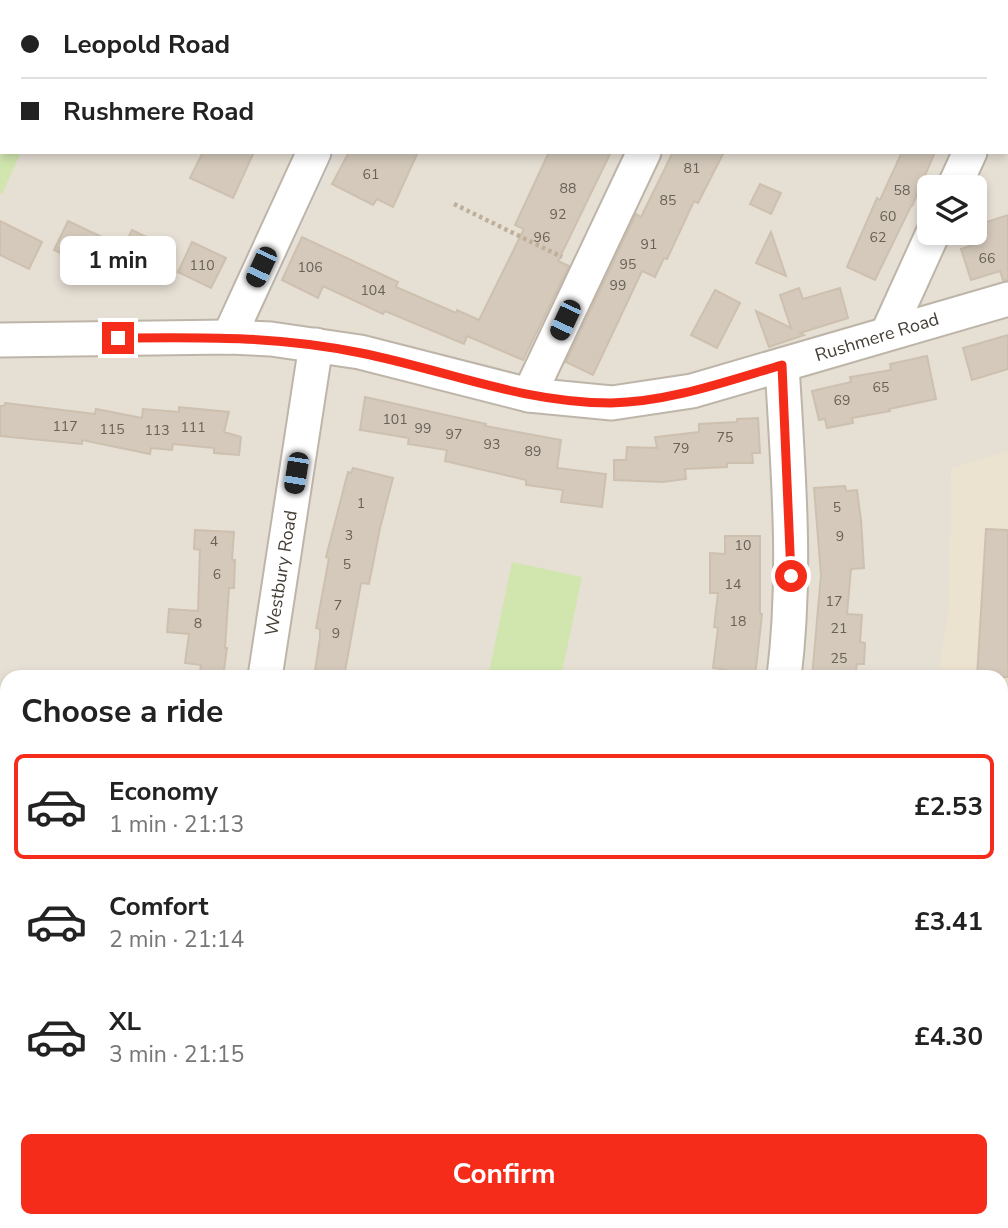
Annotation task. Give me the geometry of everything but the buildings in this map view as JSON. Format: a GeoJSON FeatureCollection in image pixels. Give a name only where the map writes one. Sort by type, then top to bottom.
{"type":"FeatureCollection","features":[{"type":"Feature","properties":{"kind":"street"},"geometry":{"type":"LineString","coordinates":[[229,337],[313,154]]}},
{"type":"Feature","properties":{"kind":"street"},"geometry":{"type":"LineString","coordinates":[[530,396],[643,154]]}},
{"type":"Feature","properties":{"kind":"street"},"geometry":{"type":"LineString","coordinates":[[959,175],[969,154]]}},
{"type":"Feature","properties":{"kind":"street"},"geometry":{"type":"LineString","coordinates":[[888,332],[928,245]]}},
{"type":"Feature","properties":{"kind":"street","name":"Rushmere Road"},"geometry":{"type":"LineString","coordinates":[[0,340],[229,337],[316,345],[395,360],[530,396],[612,403],[692,391],[1008,299]]}},
{"type":"Feature","properties":{"kind":"street","name":"Westbury Road"},"geometry":{"type":"LineString","coordinates":[[266,670],[316,345]]}},
{"type":"Feature","properties":{"kind":"street"},"geometry":{"type":"LineString","coordinates":[[782,365],[791,529],[791,587],[784,670]]}},
{"type":"Feature","properties":{"kind":"path"},"geometry":{"type":"LineString","coordinates":[[454,204],[589,270]]}},
{"type":"Feature","properties":{"kind":"shaded area"},"geometry":{"type":"Polygon","coordinates":[[[0,154],[1008,154],[1008,670],[0,670],[0,154]]]}},
{"type":"Feature","properties":{"kind":"shaded area"},"geometry":{"type":"Polygon","coordinates":[[[321,154],[336,154],[267,301],[254,296],[321,154]]]}},
{"type":"Feature","properties":{"kind":"shaded area"},"geometry":{"type":"Polygon","coordinates":[[[1008,451],[1008,670],[939,670],[949,605],[951,468],[1008,451]]]}},
{"type":"Feature","properties":{"kind":"green space"},"geometry":{"type":"Polygon","coordinates":[[[0,154],[20,154],[2,194],[0,154]]]}},
{"type":"Feature","properties":{"kind":"green space"},"geometry":{"type":"Polygon","coordinates":[[[512,562],[582,577],[562,670],[489,670],[512,562]]]}},
{"type":"Feature","properties":{"kind":"route"},"geometry":{"type":"LineString","coordinates":[[118,338],[229,337],[296,342],[395,360],[530,396],[612,403],[692,391],[782,365],[791,576]]}}]}
